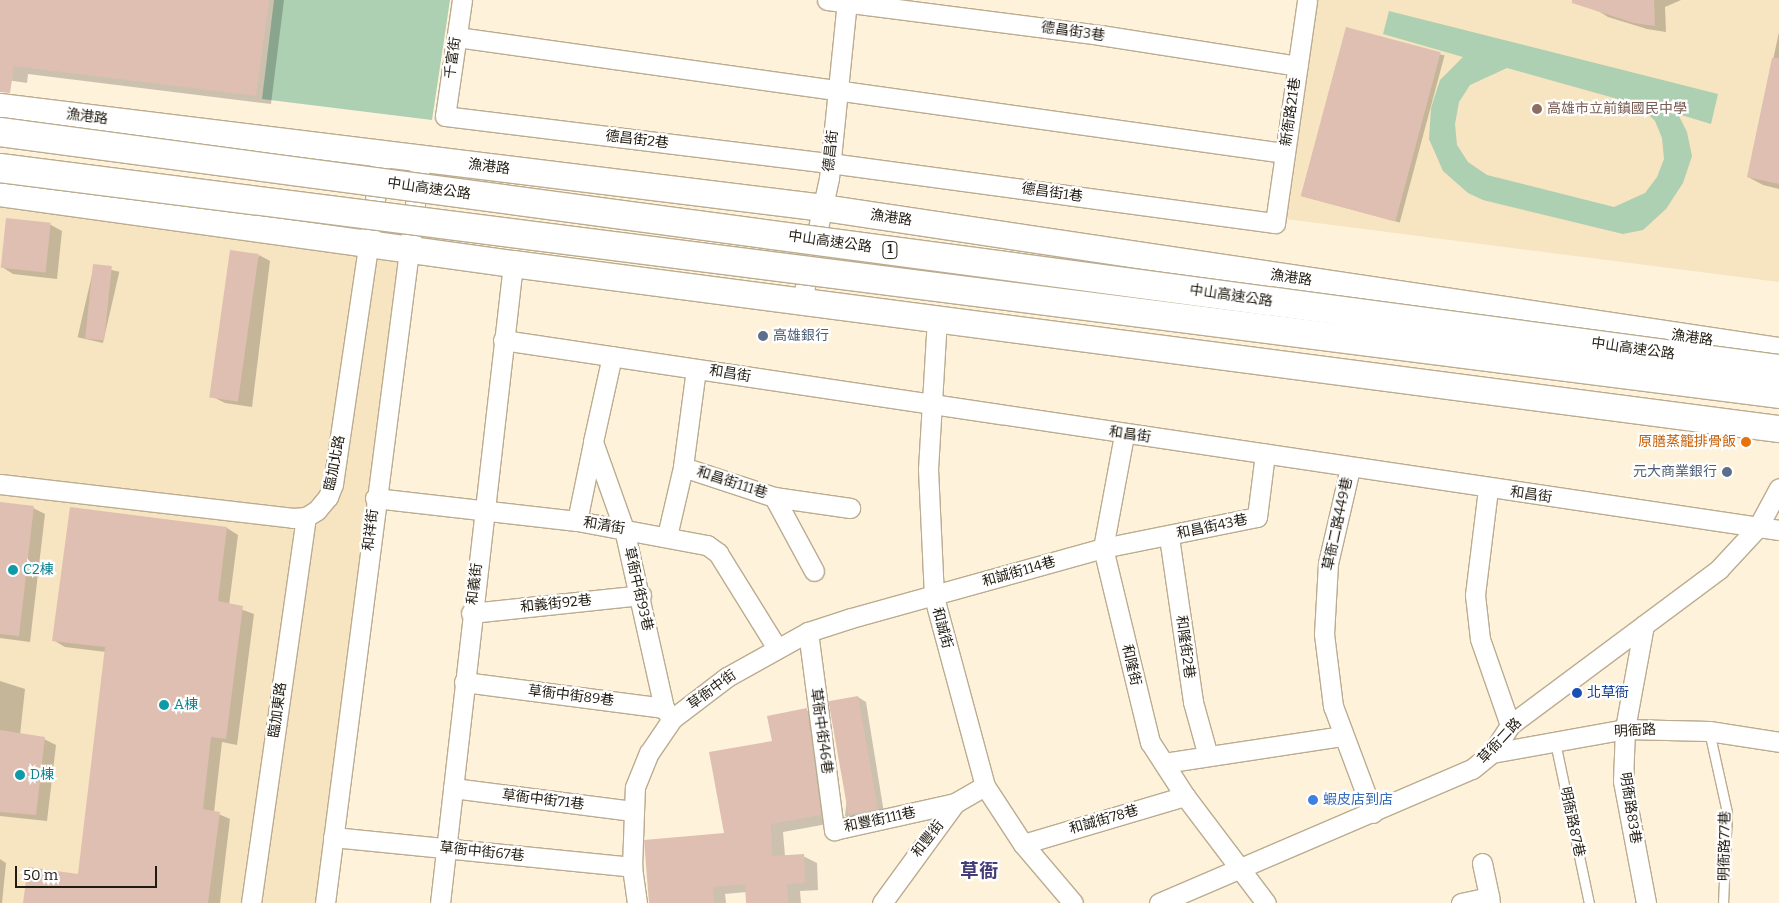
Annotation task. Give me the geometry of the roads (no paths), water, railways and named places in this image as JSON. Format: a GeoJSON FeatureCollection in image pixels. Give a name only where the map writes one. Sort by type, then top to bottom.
{"type":"FeatureCollection","features":[{"type":"Feature","properties":{"kind":"highway","name":"中山高速公路"},"geometry":{"type":"LineString","coordinates":[[0,132],[1779,369]]}},
{"type":"Feature","properties":{"kind":"highway","name":"中山高速公路"},"geometry":{"type":"LineString","coordinates":[[0,168],[1779,394]]}},
{"type":"Feature","properties":{"kind":"street","name":"千富街"},"geometry":{"type":"LineString","coordinates":[[445,116],[462,0]]}},
{"type":"Feature","properties":{"kind":"street","name":"德昌街3巷"},"geometry":{"type":"LineString","coordinates":[[827,0],[847,1],[1100,35],[1298,66]]}},
{"type":"Feature","properties":{"kind":"street","name":"新衙路21巷"},"geometry":{"type":"LineString","coordinates":[[1275,223],[1307,0]]}},
{"type":"Feature","properties":{"kind":"street","name":"德昌街"},"geometry":{"type":"LineString","coordinates":[[802,300],[824,208],[847,1]]}},
{"type":"Feature","properties":{"kind":"street"},"geometry":{"type":"LineString","coordinates":[[456,37],[1285,153]]}},
{"type":"Feature","properties":{"kind":"street","name":"漁港路"},"geometry":{"type":"LineString","coordinates":[[0,107],[824,208],[1779,351]]}},
{"type":"Feature","properties":{"kind":"street","name":"德昌街2巷"},"geometry":{"type":"LineString","coordinates":[[445,116],[830,163]]}},
{"type":"Feature","properties":{"kind":"street","name":"臨加北路"},"geometry":{"type":"LineString","coordinates":[[306,517],[328,497],[333,484],[382,154]]}},
{"type":"Feature","properties":{"kind":"street","name":"和祥街"},"geometry":{"type":"LineString","coordinates":[[325,903],[406,248],[421,158]]}},
{"type":"Feature","properties":{"kind":"street","name":"德昌街1巷"},"geometry":{"type":"LineString","coordinates":[[830,163],[1275,223]]}},
{"type":"Feature","properties":{"kind":"street"},"geometry":{"type":"LineString","coordinates":[[0,193],[513,264],[802,300],[1779,429]]}},
{"type":"Feature","properties":{"kind":"street","name":"和義街"},"geometry":{"type":"LineString","coordinates":[[440,903],[471,613],[513,264]]}},
{"type":"Feature","properties":{"kind":"street","name":"和誠街"},"geometry":{"type":"LineString","coordinates":[[937,318],[928,469],[934,597],[985,786],[1023,844],[1073,903]]}},
{"type":"Feature","properties":{"kind":"street","name":"和昌街"},"geometry":{"type":"LineString","coordinates":[[503,340],[1124,435],[1779,530]]}},
{"type":"Feature","properties":{"kind":"street"},"geometry":{"type":"LineString","coordinates":[[577,521],[612,356]]}},
{"type":"Feature","properties":{"kind":"street","name":"和昌街111巷"},"geometry":{"type":"LineString","coordinates":[[696,369],[683,467],[774,497],[850,508]]}},
{"type":"Feature","properties":{"kind":"street","name":"和隆街"},"geometry":{"type":"LineString","coordinates":[[1124,435],[1103,548],[1150,742],[1185,796],[1266,903]]}},
{"type":"Feature","properties":{"kind":"street","name":"草衙中街93巷"},"geometry":{"type":"LineString","coordinates":[[593,442],[624,529],[668,714]]}},
{"type":"Feature","properties":{"kind":"street","name":"和昌街43巷"},"geometry":{"type":"LineString","coordinates":[[1103,548],[1169,537],[1258,517],[1265,454]]}},
{"type":"Feature","properties":{"kind":"street"},"geometry":{"type":"LineString","coordinates":[[666,536],[683,467]]}},
{"type":"Feature","properties":{"kind":"street","name":"草衙二路449巷"},"geometry":{"type":"LineString","coordinates":[[1350,468],[1328,563],[1324,634],[1333,706],[1373,813]]}},
{"type":"Feature","properties":{"kind":"street"},"geometry":{"type":"LineString","coordinates":[[0,484],[293,518],[306,517]]}},
{"type":"Feature","properties":{"kind":"street"},"geometry":{"type":"LineString","coordinates":[[1488,488],[1475,595],[1480,639],[1510,725]]}},
{"type":"Feature","properties":{"kind":"street","name":"草衙二路"},"geometry":{"type":"LineString","coordinates":[[1159,903],[1240,871],[1472,769],[1492,753],[1510,725],[1707,580],[1758,527],[1779,488]]}},
{"type":"Feature","properties":{"kind":"street"},"geometry":{"type":"LineString","coordinates":[[774,497],[814,572]]}},
{"type":"Feature","properties":{"kind":"street","name":"和清街"},"geometry":{"type":"LineString","coordinates":[[375,498],[577,521],[707,545],[718,553],[777,648]]}},
{"type":"Feature","properties":{"kind":"street","name":"臨加東路"},"geometry":{"type":"LineString","coordinates":[[251,903],[306,517]]}},
{"type":"Feature","properties":{"kind":"street","name":"和隆街2巷"},"geometry":{"type":"LineString","coordinates":[[1169,537],[1193,702],[1208,756]]}},
{"type":"Feature","properties":{"kind":"street","name":"和誠街114巷"},"geometry":{"type":"LineString","coordinates":[[934,597],[1103,548]]}},
{"type":"Feature","properties":{"kind":"street","name":"和義街92巷"},"geometry":{"type":"LineString","coordinates":[[471,613],[640,596]]}},
{"type":"Feature","properties":{"kind":"street","name":"草衙中街"},"geometry":{"type":"LineString","coordinates":[[637,903],[632,867],[635,787],[649,752],[668,714],[777,648],[808,632],[934,597]]}},
{"type":"Feature","properties":{"kind":"street","name":"明衙路83巷"},"geometry":{"type":"LineString","coordinates":[[1644,625],[1625,729],[1623,780],[1646,903]]}},
{"type":"Feature","properties":{"kind":"street","name":"草衙中街46巷"},"geometry":{"type":"LineString","coordinates":[[808,632],[834,830]]}},
{"type":"Feature","properties":{"kind":"street","name":"草衙中街89巷"},"geometry":{"type":"LineString","coordinates":[[464,682],[668,714]]}},
{"type":"Feature","properties":{"kind":"street","name":"明衙路"},"geometry":{"type":"LineString","coordinates":[[1492,753],[1625,729],[1709,731],[1779,742]]}},
{"type":"Feature","properties":{"kind":"street"},"geometry":{"type":"LineString","coordinates":[[1164,763],[1343,736]]}},
{"type":"Feature","properties":{"kind":"street","name":"和豐街"},"geometry":{"type":"LineString","coordinates":[[882,903],[955,804],[985,786]]}},
{"type":"Feature","properties":{"kind":"street","name":"草衙中街71巷"},"geometry":{"type":"LineString","coordinates":[[452,788],[633,811]]}},
{"type":"Feature","properties":{"kind":"street","name":"和誠街78巷"},"geometry":{"type":"LineString","coordinates":[[1023,844],[1185,796]]}},
{"type":"Feature","properties":{"kind":"street","name":"和豐街111巷"},"geometry":{"type":"LineString","coordinates":[[834,830],[955,804]]}},
{"type":"Feature","properties":{"kind":"street","name":"草衙中街67巷"},"geometry":{"type":"LineString","coordinates":[[333,837],[632,867]]}},
{"type":"Feature","properties":{"kind":"street"},"geometry":{"type":"LineString","coordinates":[[1461,903],[1489,900],[1482,863]]}},
{"type":"Feature","properties":{"kind":"lane","name":"明衙路77巷"},"geometry":{"type":"LineString","coordinates":[[1709,731],[1727,812],[1723,903]]}},
{"type":"Feature","properties":{"kind":"lane","name":"明衙路87巷"},"geometry":{"type":"LineString","coordinates":[[1555,742],[1589,903]]}},
{"type":"Feature","properties":{"kind":"place","name":"高雄市立前鎮國民中學"},"geometry":{"type":"Point","coordinates":[1537,109]}},
{"type":"Feature","properties":{"kind":"place","name":"高雄銀行"},"geometry":{"type":"Point","coordinates":[763,336]}},
{"type":"Feature","properties":{"kind":"place","name":"原膳蒸籠排骨飯"},"geometry":{"type":"Point","coordinates":[1746,442]}},
{"type":"Feature","properties":{"kind":"place","name":"元大商業銀行"},"geometry":{"type":"Point","coordinates":[1727,472]}},
{"type":"Feature","properties":{"kind":"place","name":"C2棟"},"geometry":{"type":"Point","coordinates":[13,570]}},
{"type":"Feature","properties":{"kind":"place","name":"北草衙"},"geometry":{"type":"Point","coordinates":[1577,693]}},
{"type":"Feature","properties":{"kind":"place","name":"A棟"},"geometry":{"type":"Point","coordinates":[164,705]}},
{"type":"Feature","properties":{"kind":"place","name":"D棟"},"geometry":{"type":"Point","coordinates":[20,775]}},
{"type":"Feature","properties":{"kind":"place","name":"蝦皮店到店"},"geometry":{"type":"Point","coordinates":[1313,800]}},
{"type":"Feature","properties":{"kind":"district","name":"草衙"},"geometry":{"type":"Point","coordinates":[979,871]}}]}
